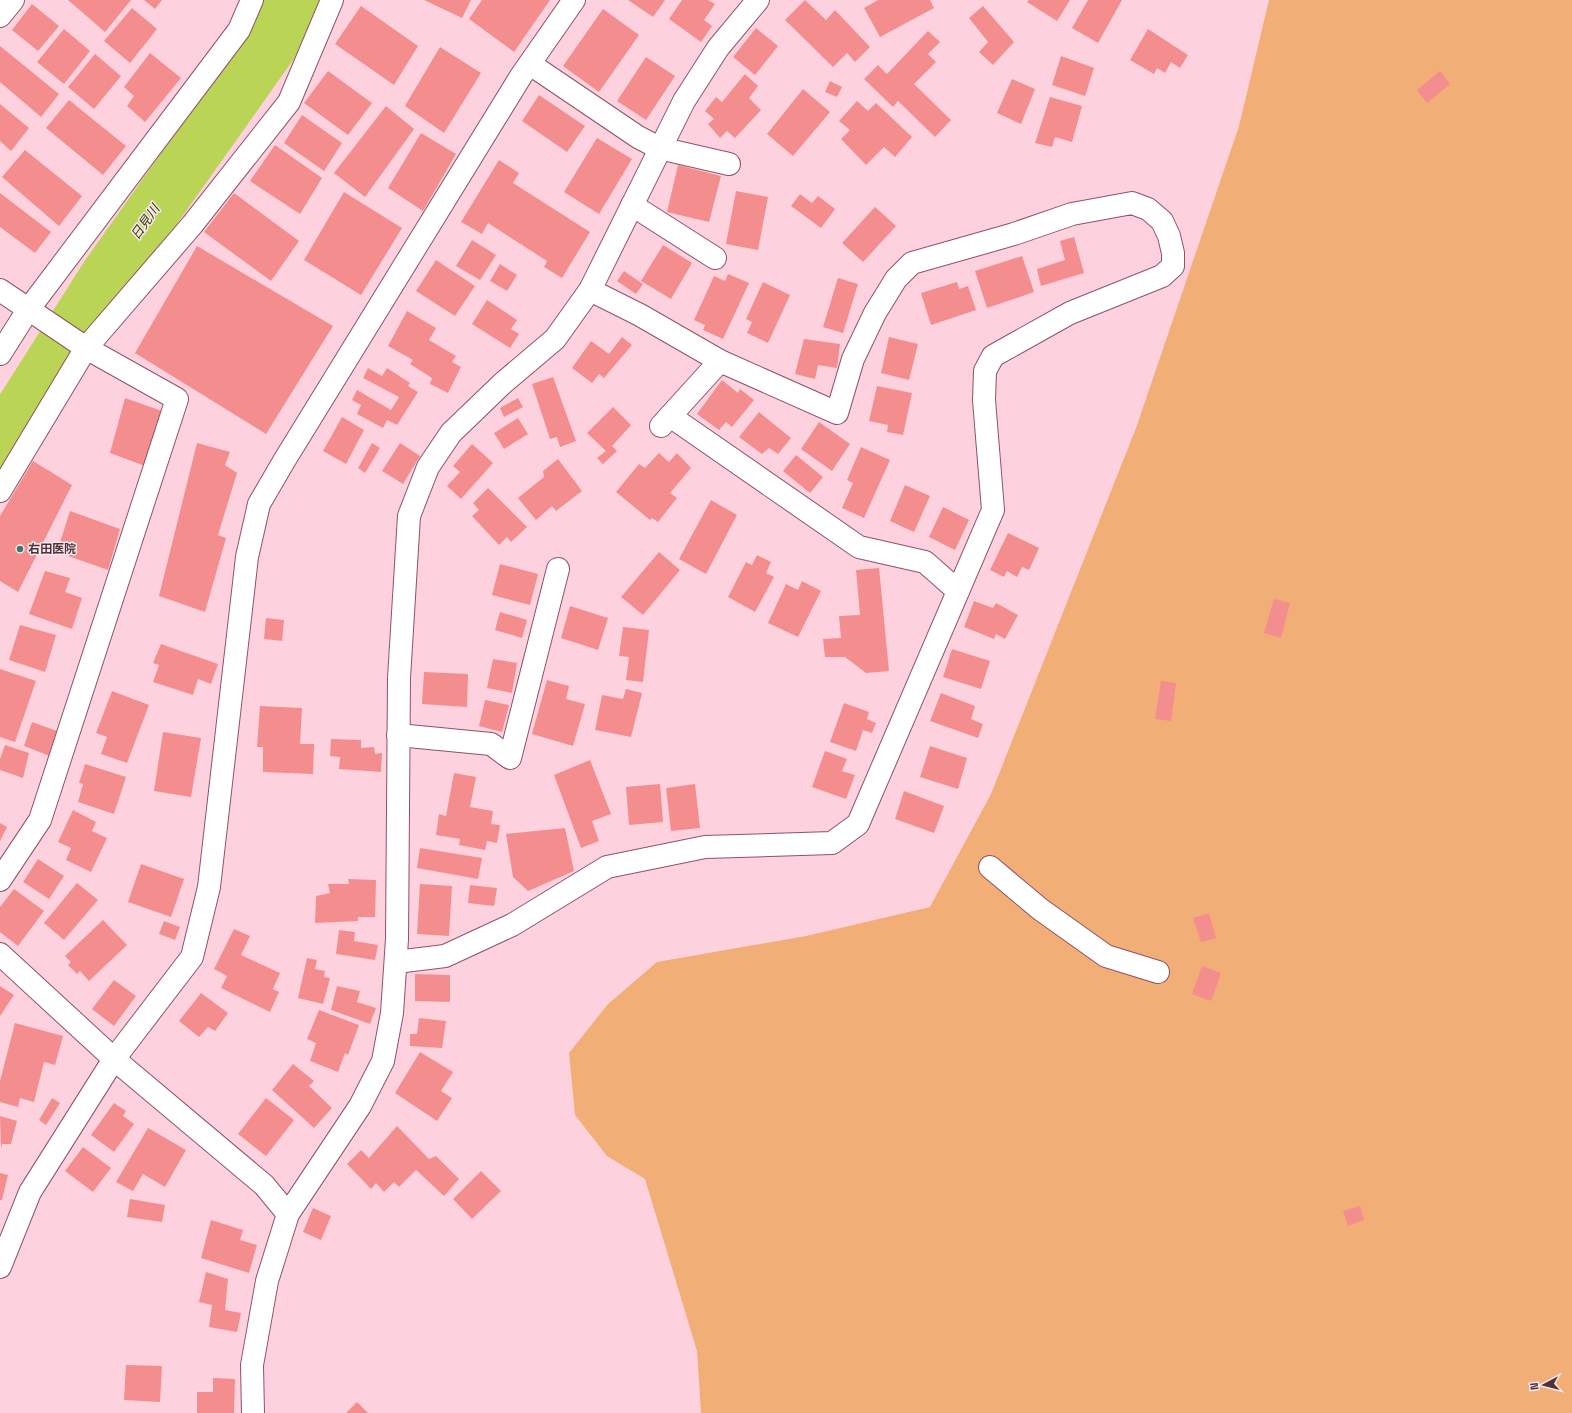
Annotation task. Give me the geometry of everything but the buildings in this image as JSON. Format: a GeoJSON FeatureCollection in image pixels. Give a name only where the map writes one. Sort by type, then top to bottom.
{"type":"FeatureCollection","features":[{"type":"Feature","properties":{"kind":"street"},"geometry":{"type":"LineString","coordinates":[[0,16],[13,0]]}},
{"type":"Feature","properties":{"kind":"street"},"geometry":{"type":"LineString","coordinates":[[0,354],[28,310],[239,30],[252,0]]}},
{"type":"Feature","properties":{"kind":"street"},"geometry":{"type":"LineString","coordinates":[[0,491],[86,348],[192,225],[289,102],[332,0]]}},
{"type":"Feature","properties":{"kind":"street"},"geometry":{"type":"LineString","coordinates":[[0,1267],[30,1192],[114,1059],[192,957],[209,887],[247,557],[259,504],[284,461],[530,64],[574,0]]}},
{"type":"Feature","properties":{"kind":"street"},"geometry":{"type":"LineString","coordinates":[[253,1413],[252,1365],[267,1281],[288,1214],[360,1106],[383,1061],[392,1013],[396,962],[399,678],[409,516],[428,468],[451,433],[503,383],[555,339],[590,290],[659,148],[684,101],[718,48],[758,0]]}},
{"type":"Feature","properties":{"kind":"street"},"geometry":{"type":"LineString","coordinates":[[530,64],[638,137],[659,148],[729,164]]}},
{"type":"Feature","properties":{"kind":"street"},"geometry":{"type":"LineString","coordinates":[[396,962],[445,956],[512,924],[607,867],[705,847],[832,843],[858,824],[993,510],[984,400],[985,372],[993,356],[1070,313],[1162,276],[1173,266],[1173,252],[1169,236],[1162,221],[1148,209],[1132,203],[1072,214],[1014,234],[912,263],[896,279],[875,313],[853,359],[837,413],[720,361],[640,315],[590,290]]}},
{"type":"Feature","properties":{"kind":"street"},"geometry":{"type":"LineString","coordinates":[[632,205],[715,258]]}},
{"type":"Feature","properties":{"kind":"street"},"geometry":{"type":"LineString","coordinates":[[0,290],[86,348],[178,398],[40,820],[0,880]]}},
{"type":"Feature","properties":{"kind":"street"},"geometry":{"type":"LineString","coordinates":[[720,361],[666,421],[859,547],[925,562],[958,591]]}},
{"type":"Feature","properties":{"kind":"street"},"geometry":{"type":"LineString","coordinates":[[398,735],[491,744],[510,758],[558,568]]}},
{"type":"Feature","properties":{"kind":"street"},"geometry":{"type":"LineString","coordinates":[[990,868],[1040,909],[1106,956],[1158,972]]}},
{"type":"Feature","properties":{"kind":"street"},"geometry":{"type":"LineString","coordinates":[[0,954],[114,1059],[264,1185],[288,1214]]}},
{"type":"Feature","properties":{"kind":"shaded area"},"geometry":{"type":"Polygon","coordinates":[[[1269,0],[1572,0],[1572,1413],[701,1413],[697,1351],[645,1179],[607,1156],[575,1115],[569,1053],[608,1004],[657,962],[806,936],[930,907],[991,794],[1136,428],[1239,126],[1269,0]]]}},
{"type":"Feature","properties":{"kind":"waterway","name":"日見川"},"geometry":{"type":"LineString","coordinates":[[0,445],[107,276],[270,46],[292,0]]}},
{"type":"Feature","properties":{"kind":"place","name":"右田医院"},"geometry":{"type":"Point","coordinates":[20,549]}}]}
